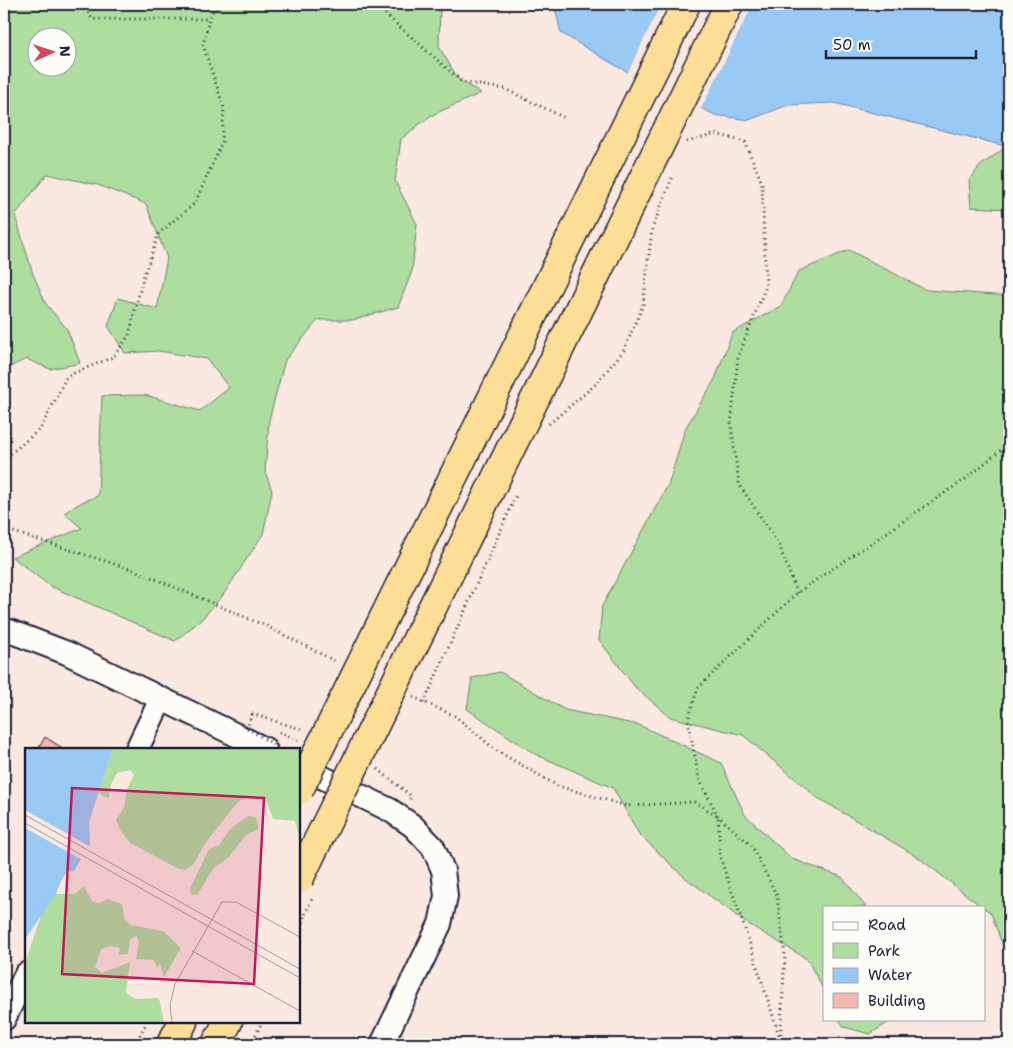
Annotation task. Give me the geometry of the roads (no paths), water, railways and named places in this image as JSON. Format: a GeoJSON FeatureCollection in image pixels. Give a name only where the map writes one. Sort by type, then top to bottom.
{"type":"FeatureCollection","features":[{"type":"Feature","properties":{"kind":"highway"},"geometry":{"type":"LineString","coordinates":[[300,788],[686,4]]}},
{"type":"Feature","properties":{"kind":"highway"},"geometry":{"type":"LineString","coordinates":[[300,877],[729,4]]}},
{"type":"Feature","properties":{"kind":"highway"},"geometry":{"type":"LineString","coordinates":[[171,1044],[182,1023]]}},
{"type":"Feature","properties":{"kind":"highway"},"geometry":{"type":"LineString","coordinates":[[216,1044],[227,1023]]}},
{"type":"Feature","properties":{"kind":"street"},"geometry":{"type":"LineString","coordinates":[[4,629],[67,653],[263,748]]}},
{"type":"Feature","properties":{"kind":"street"},"geometry":{"type":"LineString","coordinates":[[138,748],[162,699]]}},
{"type":"Feature","properties":{"kind":"street"},"geometry":{"type":"LineString","coordinates":[[300,766],[390,810],[413,826],[433,847],[443,870],[446,896],[440,924],[382,1044]]}},
{"type":"Feature","properties":{"kind":"street"},"geometry":{"type":"LineString","coordinates":[[4,1019],[25,976]]}},
{"type":"Feature","properties":{"kind":"water"},"geometry":{"type":"Polygon","coordinates":[[[554,4],[1009,4],[1009,147],[834,103],[788,105],[749,120],[715,115],[620,68],[561,33],[554,4]]]}}]}
